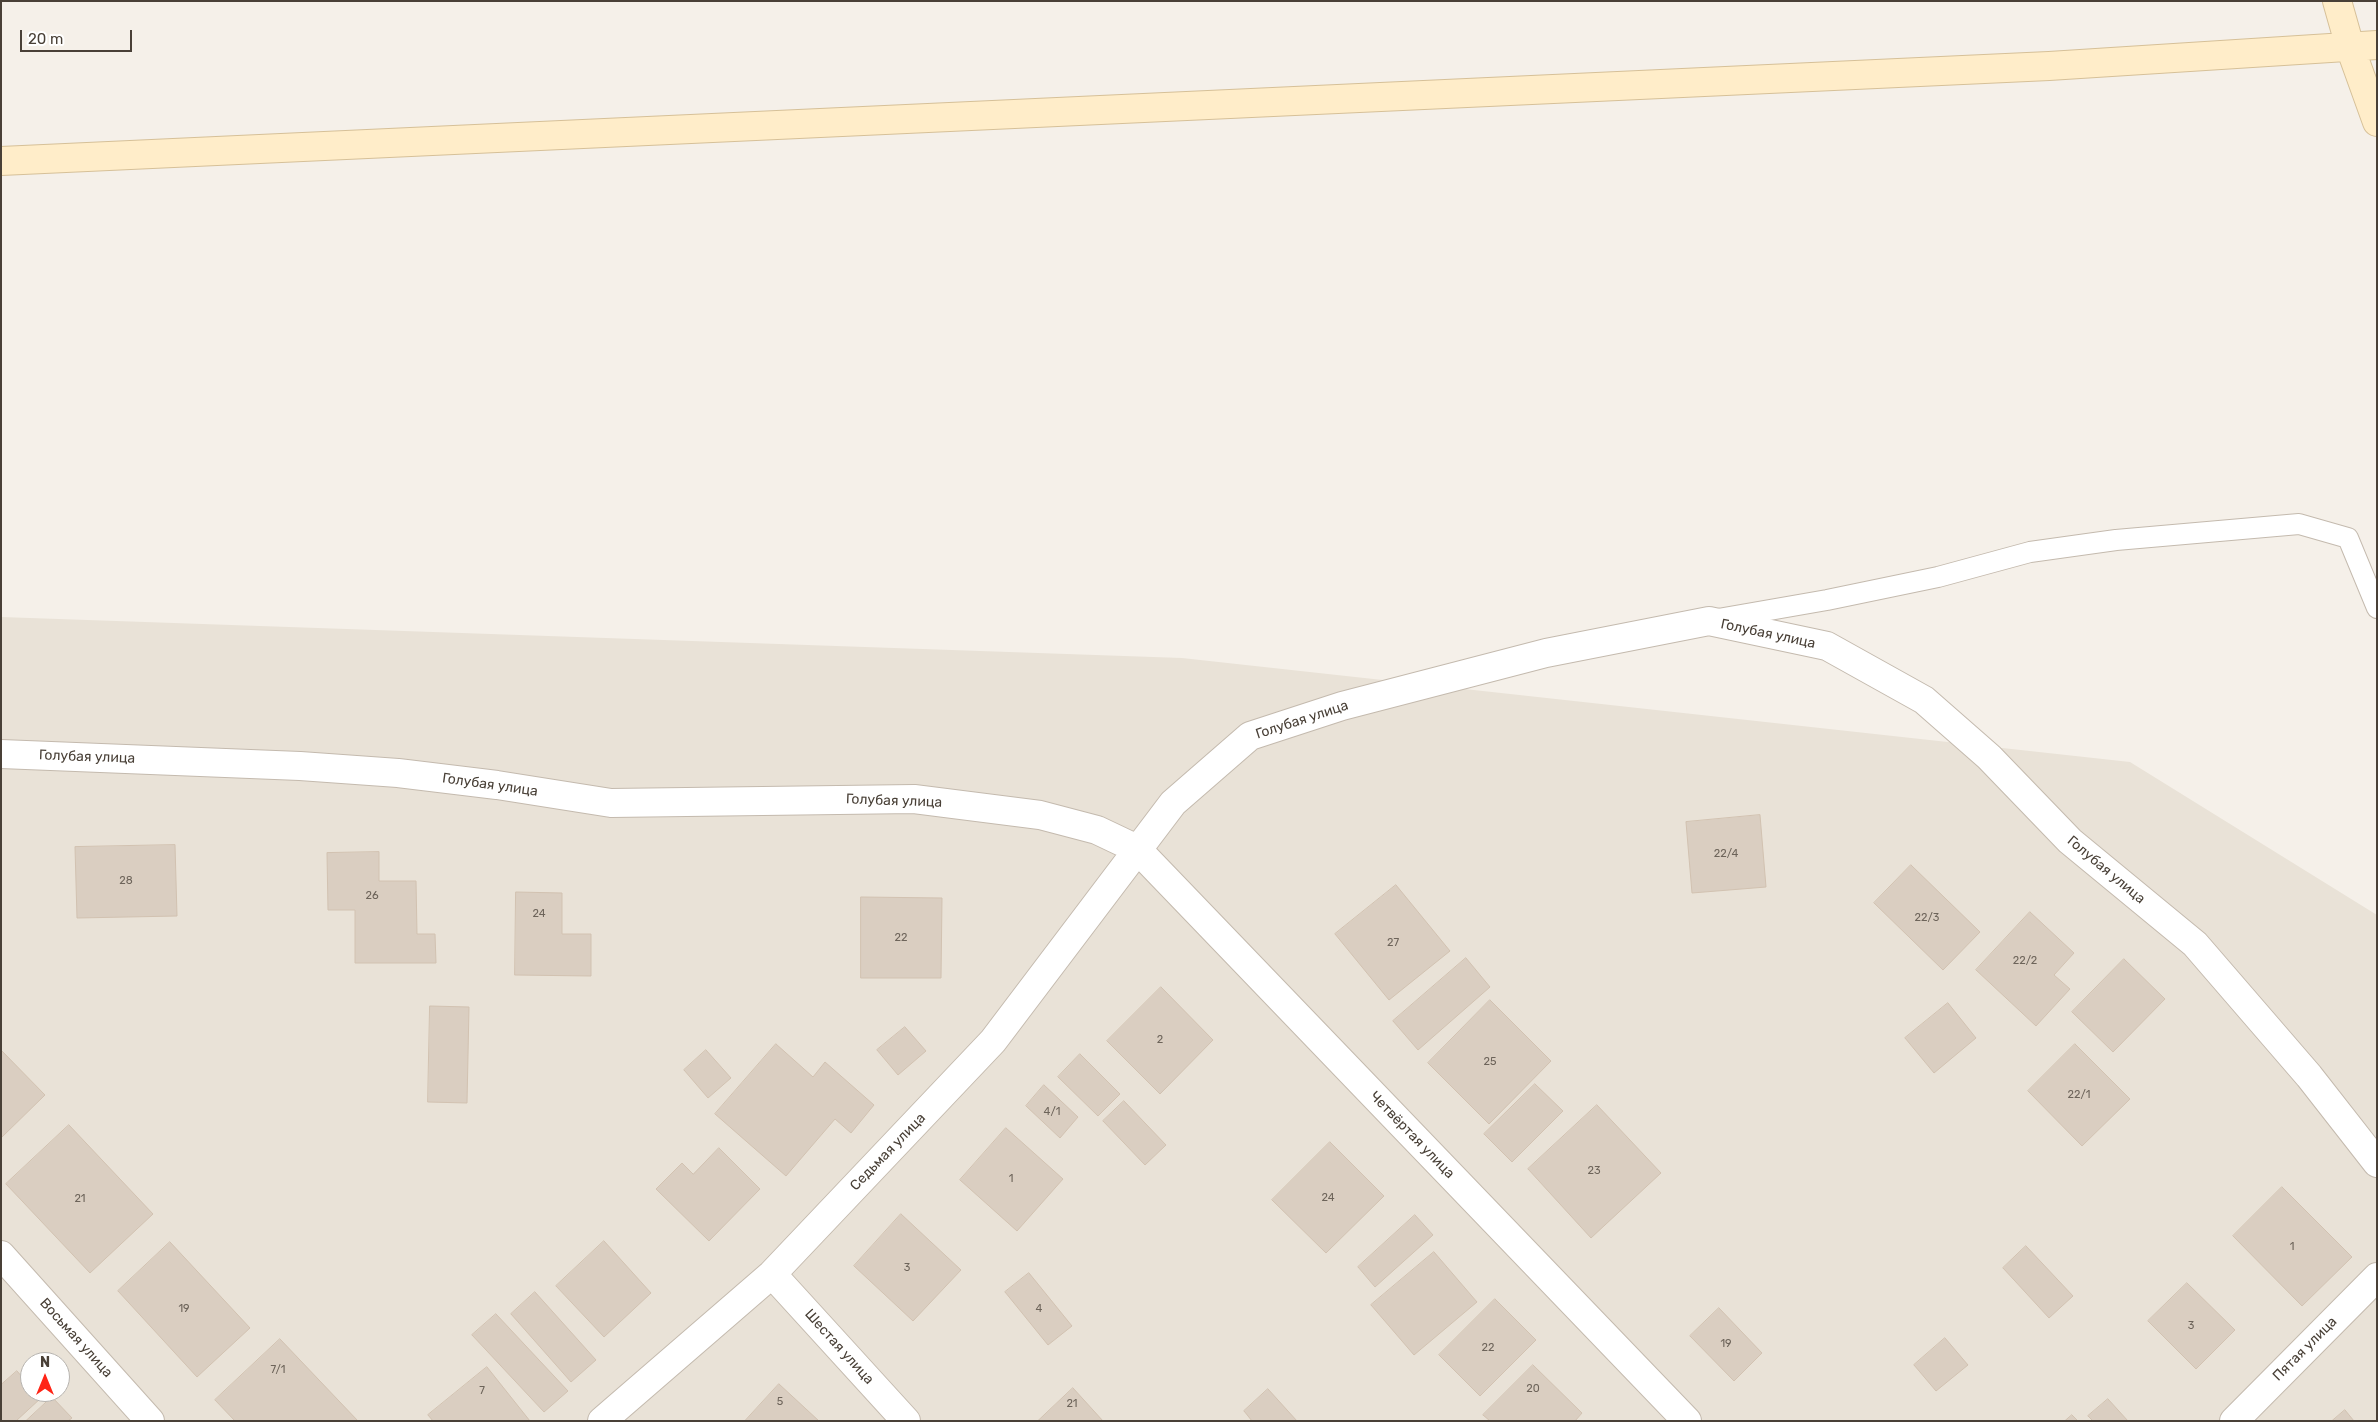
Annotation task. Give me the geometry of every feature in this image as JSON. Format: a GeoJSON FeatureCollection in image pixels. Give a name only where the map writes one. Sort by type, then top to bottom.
{"type":"FeatureCollection","features":[{"type":"Feature","properties":{"kind":"main road"},"geometry":{"type":"LineString","coordinates":[[2337,1],[2350,47],[2377,122]]}},
{"type":"Feature","properties":{"kind":"main road"},"geometry":{"type":"LineString","coordinates":[[1,161],[2028,67],[2377,45]]}},
{"type":"Feature","properties":{"kind":"street","name":"Голубая улица"},"geometry":{"type":"LineString","coordinates":[[1,754],[300,766],[398,773],[497,785],[611,803],[914,799],[1040,815],[1097,830],[1137,849],[1174,803],[1250,736],[1342,706],[1546,653],[1709,621],[1827,646],[1924,700],[1989,758],[2070,840],[2195,944],[2308,1076],[2377,1163]]}},
{"type":"Feature","properties":{"kind":"street","name":"Седьмая улица"},"geometry":{"type":"LineString","coordinates":[[602,1421],[772,1274],[993,1041],[1137,849]]}},
{"type":"Feature","properties":{"kind":"street","name":"Четвёртая улица"},"geometry":{"type":"LineString","coordinates":[[1137,849],[1687,1421]]}},
{"type":"Feature","properties":{"kind":"street","name":"Восьмая улица"},"geometry":{"type":"LineString","coordinates":[[1,1255],[150,1421]]}},
{"type":"Feature","properties":{"kind":"street","name":"Шестая улица"},"geometry":{"type":"LineString","coordinates":[[772,1274],[906,1421]]}},
{"type":"Feature","properties":{"kind":"street","name":"Пятая улица"},"geometry":{"type":"LineString","coordinates":[[2234,1421],[2377,1276]]}},
{"type":"Feature","properties":{"kind":"lane"},"geometry":{"type":"LineString","coordinates":[[1709,621],[1827,600],[1938,577],[2030,552],[2116,540],[2299,524],[2348,538],[2377,608]]}},
{"type":"Feature","properties":{"kind":"shaded area"},"geometry":{"type":"Polygon","coordinates":[[[1,617],[1182,658],[2130,762],[2377,915],[2377,1421],[1,1421],[1,617]]]}},
{"type":"Feature","properties":{"kind":"building"},"geometry":{"type":"Polygon","coordinates":[[[1760,815],[1766,887],[1692,893],[1686,822],[1760,815]]]}},
{"type":"Feature","properties":{"kind":"building"},"geometry":{"type":"Polygon","coordinates":[[[175,845],[177,916],[77,918],[75,847],[175,845]]]}},
{"type":"Feature","properties":{"kind":"building"},"geometry":{"type":"Polygon","coordinates":[[[379,852],[379,881],[416,881],[417,934],[435,934],[436,963],[355,963],[355,910],[328,910],[327,853],[379,852]]]}},
{"type":"Feature","properties":{"kind":"building"},"geometry":{"type":"Polygon","coordinates":[[[1911,865],[1980,932],[1943,970],[1874,903],[1911,865]]]}},
{"type":"Feature","properties":{"kind":"building"},"geometry":{"type":"Polygon","coordinates":[[[1396,885],[1450,951],[1389,1000],[1335,934],[1396,885]]]}},
{"type":"Feature","properties":{"kind":"building"},"geometry":{"type":"Polygon","coordinates":[[[516,892],[562,893],[562,934],[591,934],[591,976],[515,975],[516,892]]]}},
{"type":"Feature","properties":{"kind":"building"},"geometry":{"type":"Polygon","coordinates":[[[861,897],[942,898],[941,978],[861,978],[861,897]]]}},
{"type":"Feature","properties":{"kind":"building"},"geometry":{"type":"Polygon","coordinates":[[[2030,912],[2074,953],[2054,975],[2070,989],[2036,1026],[1976,970],[2030,912]]]}},
{"type":"Feature","properties":{"kind":"building"},"geometry":{"type":"Polygon","coordinates":[[[1466,958],[1490,987],[1418,1050],[1393,1021],[1466,958]]]}},
{"type":"Feature","properties":{"kind":"building"},"geometry":{"type":"Polygon","coordinates":[[[2124,959],[2165,999],[2113,1052],[2072,1012],[2124,959]]]}},
{"type":"Feature","properties":{"kind":"building"},"geometry":{"type":"Polygon","coordinates":[[[1161,987],[1213,1040],[1160,1094],[1107,1041],[1161,987]]]}},
{"type":"Feature","properties":{"kind":"building"},"geometry":{"type":"Polygon","coordinates":[[[1490,1000],[1551,1061],[1489,1124],[1428,1063],[1490,1000]]]}},
{"type":"Feature","properties":{"kind":"building"},"geometry":{"type":"Polygon","coordinates":[[[1948,1003],[1976,1038],[1934,1073],[1905,1038],[1948,1003]]]}},
{"type":"Feature","properties":{"kind":"building"},"geometry":{"type":"Polygon","coordinates":[[[430,1006],[469,1007],[467,1103],[428,1102],[430,1006]]]}},
{"type":"Feature","properties":{"kind":"building"},"geometry":{"type":"Polygon","coordinates":[[[905,1027],[926,1051],[898,1075],[877,1050],[905,1027]]]}},
{"type":"Feature","properties":{"kind":"building"},"geometry":{"type":"Polygon","coordinates":[[[776,1044],[813,1077],[825,1062],[874,1105],[851,1133],[835,1119],[786,1176],[715,1114],[776,1044]]]}},
{"type":"Feature","properties":{"kind":"building"},"geometry":{"type":"Polygon","coordinates":[[[2075,1044],[2130,1099],[2082,1146],[2028,1091],[2075,1044]]]}},
{"type":"Feature","properties":{"kind":"building"},"geometry":{"type":"Polygon","coordinates":[[[1,1050],[45,1095],[1,1138],[1,1050]]]}},
{"type":"Feature","properties":{"kind":"building"},"geometry":{"type":"Polygon","coordinates":[[[706,1050],[731,1078],[708,1098],[684,1070],[706,1050]]]}},
{"type":"Feature","properties":{"kind":"building"},"geometry":{"type":"Polygon","coordinates":[[[1080,1054],[1120,1094],[1098,1116],[1058,1077],[1080,1054]]]}},
{"type":"Feature","properties":{"kind":"building"},"geometry":{"type":"Polygon","coordinates":[[[1535,1084],[1563,1111],[1512,1162],[1484,1134],[1535,1084]]]}},
{"type":"Feature","properties":{"kind":"building"},"geometry":{"type":"Polygon","coordinates":[[[1044,1085],[1078,1117],[1060,1138],[1026,1106],[1044,1085]]]}},
{"type":"Feature","properties":{"kind":"building"},"geometry":{"type":"Polygon","coordinates":[[[1124,1101],[1166,1145],[1145,1165],[1103,1121],[1124,1101]]]}},
{"type":"Feature","properties":{"kind":"building"},"geometry":{"type":"Polygon","coordinates":[[[1597,1105],[1661,1173],[1591,1238],[1528,1169],[1597,1105]]]}},
{"type":"Feature","properties":{"kind":"building"},"geometry":{"type":"Polygon","coordinates":[[[69,1125],[153,1214],[90,1273],[6,1184],[69,1125]]]}},
{"type":"Feature","properties":{"kind":"building"},"geometry":{"type":"Polygon","coordinates":[[[1006,1128],[1063,1179],[1017,1231],[960,1180],[1006,1128]]]}},
{"type":"Feature","properties":{"kind":"building"},"geometry":{"type":"Polygon","coordinates":[[[1330,1142],[1384,1196],[1326,1253],[1272,1200],[1330,1142]]]}},
{"type":"Feature","properties":{"kind":"building"},"geometry":{"type":"Polygon","coordinates":[[[719,1148],[760,1189],[709,1241],[656,1189],[682,1163],[693,1174],[719,1148]]]}},
{"type":"Feature","properties":{"kind":"building"},"geometry":{"type":"Polygon","coordinates":[[[2282,1187],[2352,1257],[2302,1306],[2233,1236],[2282,1187]]]}},
{"type":"Feature","properties":{"kind":"building"},"geometry":{"type":"Polygon","coordinates":[[[901,1214],[961,1270],[913,1321],[854,1266],[901,1214]]]}},
{"type":"Feature","properties":{"kind":"building"},"geometry":{"type":"Polygon","coordinates":[[[1415,1215],[1433,1235],[1375,1287],[1358,1267],[1415,1215]]]}},
{"type":"Feature","properties":{"kind":"building"},"geometry":{"type":"Polygon","coordinates":[[[604,1241],[651,1293],[604,1337],[556,1286],[604,1241]]]}},
{"type":"Feature","properties":{"kind":"building"},"geometry":{"type":"Polygon","coordinates":[[[170,1242],[250,1328],[197,1377],[118,1291],[170,1242]]]}},
{"type":"Feature","properties":{"kind":"building"},"geometry":{"type":"Polygon","coordinates":[[[2026,1246],[2073,1296],[2049,1318],[2003,1268],[2026,1246]]]}},
{"type":"Feature","properties":{"kind":"building"},"geometry":{"type":"Polygon","coordinates":[[[1434,1252],[1477,1302],[1414,1355],[1371,1305],[1434,1252]]]}},
{"type":"Feature","properties":{"kind":"building"},"geometry":{"type":"Polygon","coordinates":[[[1029,1273],[1072,1326],[1048,1345],[1005,1292],[1029,1273]]]}},
{"type":"Feature","properties":{"kind":"building"},"geometry":{"type":"Polygon","coordinates":[[[2187,1283],[2235,1330],[2196,1369],[2148,1321],[2187,1283]]]}},
{"type":"Feature","properties":{"kind":"building"},"geometry":{"type":"Polygon","coordinates":[[[535,1292],[596,1360],[571,1382],[511,1314],[535,1292]]]}},
{"type":"Feature","properties":{"kind":"building"},"geometry":{"type":"Polygon","coordinates":[[[1495,1299],[1536,1340],[1480,1396],[1439,1355],[1495,1299]]]}},
{"type":"Feature","properties":{"kind":"building"},"geometry":{"type":"Polygon","coordinates":[[[1719,1308],[1762,1353],[1734,1381],[1690,1336],[1719,1308]]]}},
{"type":"Feature","properties":{"kind":"building"},"geometry":{"type":"Polygon","coordinates":[[[496,1314],[568,1391],[544,1412],[472,1335],[496,1314]]]}},
{"type":"Feature","properties":{"kind":"building"},"geometry":{"type":"Polygon","coordinates":[[[1945,1338],[1968,1365],[1936,1391],[1914,1365],[1945,1338]]]}},
{"type":"Feature","properties":{"kind":"building"},"geometry":{"type":"Polygon","coordinates":[[[280,1339],[358,1421],[235,1421],[215,1400],[280,1339]]]}},
{"type":"Feature","properties":{"kind":"building"},"geometry":{"type":"Polygon","coordinates":[[[1533,1365],[1582,1413],[1575,1421],[1490,1421],[1483,1415],[1533,1365]]]}},
{"type":"Feature","properties":{"kind":"building"},"geometry":{"type":"Polygon","coordinates":[[[487,1367],[530,1421],[433,1421],[428,1415],[487,1367]]]}},
{"type":"Feature","properties":{"kind":"building"},"geometry":{"type":"Polygon","coordinates":[[[17,1371],[20,1374],[20,1402],[37,1402],[16,1421],[1,1421],[1,1385],[17,1371]]]}},
{"type":"Feature","properties":{"kind":"building"},"geometry":{"type":"Polygon","coordinates":[[[779,1384],[819,1421],[745,1421],[779,1384]]]}},
{"type":"Feature","properties":{"kind":"building"},"geometry":{"type":"Polygon","coordinates":[[[1073,1388],[1103,1421],[1038,1421],[1073,1388]]]}},
{"type":"Feature","properties":{"kind":"building"},"geometry":{"type":"Polygon","coordinates":[[[1268,1389],[1297,1421],[1252,1421],[1244,1411],[1268,1389]]]}},
{"type":"Feature","properties":{"kind":"building"},"geometry":{"type":"Polygon","coordinates":[[[2108,1399],[2128,1421],[2093,1421],[2088,1416],[2108,1399]]]}},
{"type":"Feature","properties":{"kind":"building"},"geometry":{"type":"Polygon","coordinates":[[[47,1402],[57,1402],[72,1418],[68,1421],[26,1421],[47,1402]]]}},
{"type":"Feature","properties":{"kind":"building"},"geometry":{"type":"Polygon","coordinates":[[[2345,1410],[2354,1421],[2332,1421],[2345,1410]]]}},
{"type":"Feature","properties":{"kind":"building"},"geometry":{"type":"Polygon","coordinates":[[[2072,1415],[2078,1421],[2065,1421],[2072,1415]]]}}]}
